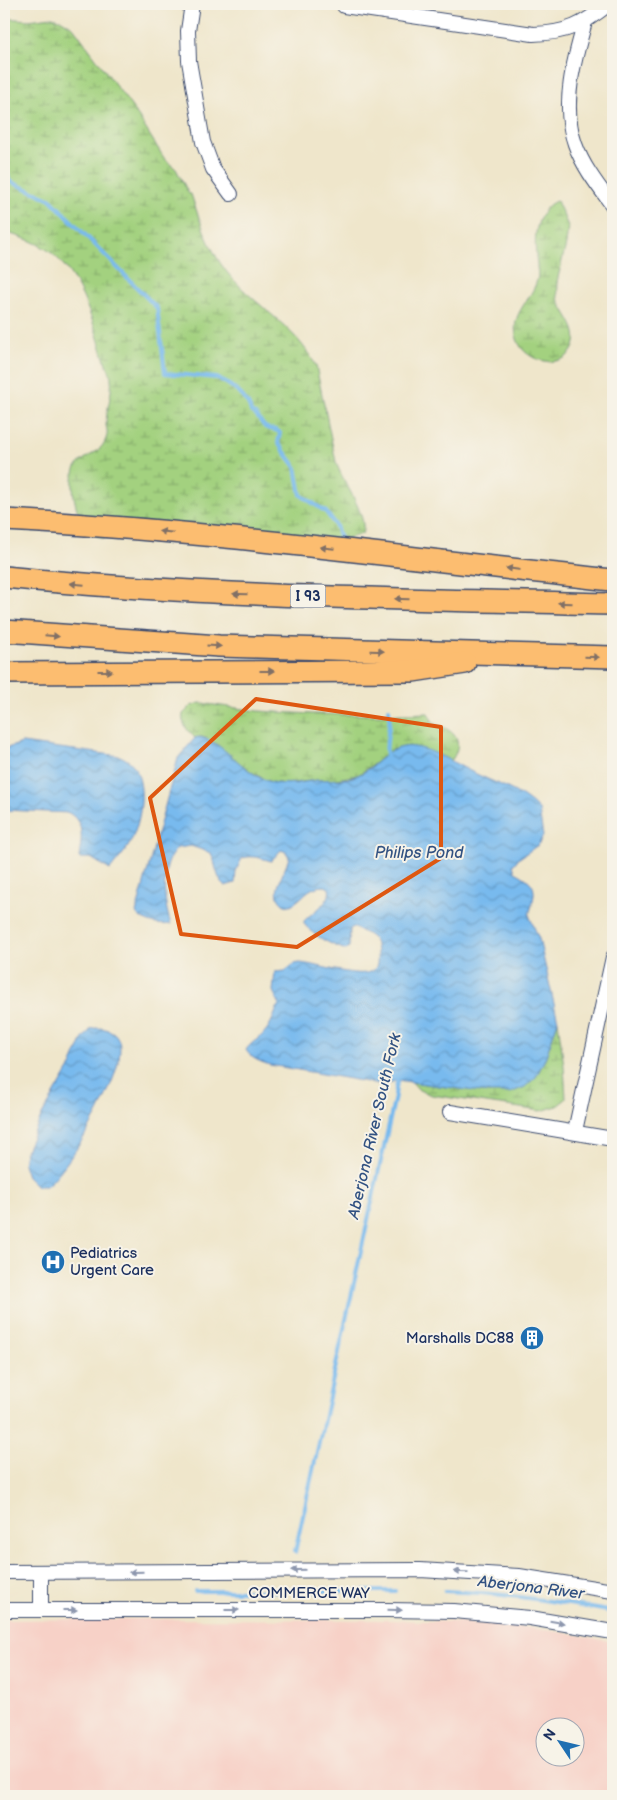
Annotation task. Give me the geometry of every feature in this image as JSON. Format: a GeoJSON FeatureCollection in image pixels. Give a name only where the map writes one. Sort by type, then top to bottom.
{"type":"FeatureCollection","features":[{"type":"Feature","properties":{"kind":"highway"},"geometry":{"type":"LineString","coordinates":[[4,520],[151,530],[613,580]]}},
{"type":"Feature","properties":{"kind":"highway","name":"I 93"},"geometry":{"type":"LineString","coordinates":[[4,577],[126,588],[223,593],[613,604]]}},
{"type":"Feature","properties":{"kind":"highway"},"geometry":{"type":"LineString","coordinates":[[4,631],[210,646],[613,657]]}},
{"type":"Feature","properties":{"kind":"highway"},"geometry":{"type":"LineString","coordinates":[[4,673],[413,671],[524,655]]}},
{"type":"Feature","properties":{"kind":"street"},"geometry":{"type":"LineString","coordinates":[[192,4],[188,30],[189,61],[203,142],[214,169],[230,194]]}},
{"type":"Feature","properties":{"kind":"street"},"geometry":{"type":"LineString","coordinates":[[344,6],[532,34],[548,34],[585,22],[609,4]]}},
{"type":"Feature","properties":{"kind":"street"},"geometry":{"type":"LineString","coordinates":[[585,22],[574,62],[570,90],[570,127],[575,143],[590,174],[613,206]]}},
{"type":"Feature","properties":{"kind":"street"},"geometry":{"type":"LineString","coordinates":[[575,1132],[613,957]]}},
{"type":"Feature","properties":{"kind":"street"},"geometry":{"type":"LineString","coordinates":[[450,1112],[613,1139]]}},
{"type":"Feature","properties":{"kind":"street","name":"COMMERCE WAY"},"geometry":{"type":"LineString","coordinates":[[4,1572],[420,1570],[519,1576],[613,1591]]}},
{"type":"Feature","properties":{"kind":"street"},"geometry":{"type":"LineString","coordinates":[[41,1573],[41,1610]]}},
{"type":"Feature","properties":{"kind":"street","name":"COMMERCE WAY"},"geometry":{"type":"LineString","coordinates":[[4,1610],[454,1611],[530,1618],[613,1632]]}},
{"type":"Feature","properties":{"kind":"highlighted area"},"geometry":{"type":"Polygon","coordinates":[[[256,699],[441,727],[441,858],[297,947],[181,934],[150,798],[256,699]]]}},
{"type":"Feature","properties":{"kind":"shaded area"},"geometry":{"type":"Polygon","coordinates":[[[4,1620],[386,1620],[459,1622],[510,1625],[613,1642],[613,1796],[4,1796],[4,1620]]]}},
{"type":"Feature","properties":{"kind":"green space"},"geometry":{"type":"Polygon","coordinates":[[[52,17],[60,19],[73,27],[134,110],[164,158],[176,169],[189,194],[191,194],[210,244],[226,271],[249,295],[286,327],[316,366],[336,462],[362,518],[362,534],[341,540],[101,538],[86,528],[78,513],[74,496],[74,473],[80,462],[101,448],[105,442],[107,434],[106,418],[111,390],[110,374],[86,305],[73,278],[55,256],[44,247],[4,232],[4,18],[29,20],[52,17]]]}},
{"type":"Feature","properties":{"kind":"green space"},"geometry":{"type":"Polygon","coordinates":[[[557,201],[568,226],[566,244],[557,282],[558,296],[576,337],[571,352],[565,358],[547,361],[529,355],[522,348],[515,330],[518,315],[538,278],[535,245],[538,225],[546,209],[557,201]]]}},
{"type":"Feature","properties":{"kind":"green space"},"geometry":{"type":"Polygon","coordinates":[[[200,703],[258,711],[312,714],[379,715],[428,713],[434,723],[454,735],[457,747],[451,761],[428,751],[409,746],[386,753],[358,775],[331,780],[285,784],[270,782],[241,765],[213,742],[202,737],[195,738],[190,733],[184,724],[183,714],[191,706],[200,703]]]}},
{"type":"Feature","properties":{"kind":"green space"},"geometry":{"type":"Polygon","coordinates":[[[558,1021],[566,1099],[557,1106],[541,1111],[432,1095],[419,1090],[412,1082],[489,1093],[536,1077],[545,1059],[558,1021]]]}},
{"type":"Feature","properties":{"kind":"water","name":"Philips Pond"},"geometry":{"type":"Polygon","coordinates":[[[198,737],[206,739],[224,750],[252,773],[271,782],[283,784],[353,777],[364,772],[385,755],[396,749],[403,747],[419,748],[437,754],[515,792],[539,810],[543,836],[538,845],[518,859],[513,865],[515,872],[528,880],[534,889],[529,915],[539,939],[558,1021],[545,1059],[536,1077],[525,1087],[510,1093],[488,1093],[397,1080],[385,1085],[270,1065],[251,1056],[246,1050],[267,1030],[279,1004],[273,991],[275,972],[285,971],[294,964],[300,963],[348,972],[366,973],[372,971],[377,965],[376,947],[371,936],[353,927],[350,929],[349,947],[346,950],[323,940],[304,924],[304,921],[328,898],[329,888],[325,886],[312,889],[292,904],[285,905],[281,902],[277,892],[289,857],[286,852],[281,850],[271,861],[253,857],[242,858],[236,871],[235,883],[225,886],[218,875],[211,853],[191,846],[177,848],[168,864],[165,884],[166,905],[171,924],[152,923],[136,913],[178,758],[198,737]]]}},
{"type":"Feature","properties":{"kind":"water"},"geometry":{"type":"Polygon","coordinates":[[[22,743],[120,756],[134,766],[141,786],[139,817],[129,845],[110,870],[91,858],[79,858],[80,827],[78,822],[69,813],[4,810],[4,749],[22,743]]]}},
{"type":"Feature","properties":{"kind":"water"},"geometry":{"type":"Polygon","coordinates":[[[97,1028],[110,1031],[118,1038],[119,1055],[115,1074],[95,1118],[69,1160],[46,1186],[37,1186],[27,1176],[23,1164],[25,1153],[42,1115],[71,1066],[82,1040],[91,1029],[97,1028]]]}},
{"type":"Feature","properties":{"kind":"waterway","name":"Aberjona River South Fork"},"geometry":{"type":"LineString","coordinates":[[4,159],[9,181],[50,199],[157,308],[165,373],[217,378],[228,384],[242,396],[251,412],[265,427],[280,433],[278,443],[296,467],[301,495],[326,512],[336,526],[341,542]]}},
{"type":"Feature","properties":{"kind":"waterway","name":"Aberjona River South Fork"},"geometry":{"type":"LineString","coordinates":[[387,756],[386,745],[390,722],[389,709]]}},
{"type":"Feature","properties":{"kind":"waterway","name":"Aberjona River South Fork"},"geometry":{"type":"LineString","coordinates":[[295,1552],[398,1076]]}},
{"type":"Feature","properties":{"kind":"waterway","name":"Aberjona River South Fork"},"geometry":{"type":"LineString","coordinates":[[195,1591],[395,1591]]}},
{"type":"Feature","properties":{"kind":"waterway","name":"Aberjona River"},"geometry":{"type":"LineString","coordinates":[[445,1591],[530,1598],[613,1612]]}},
{"type":"Feature","properties":{"kind":"place","name":"Pediatrics Urgent Care"},"geometry":{"type":"Point","coordinates":[53,1262]}},
{"type":"Feature","properties":{"kind":"place","name":"Marshalls DC88"},"geometry":{"type":"Point","coordinates":[532,1338]}}]}
